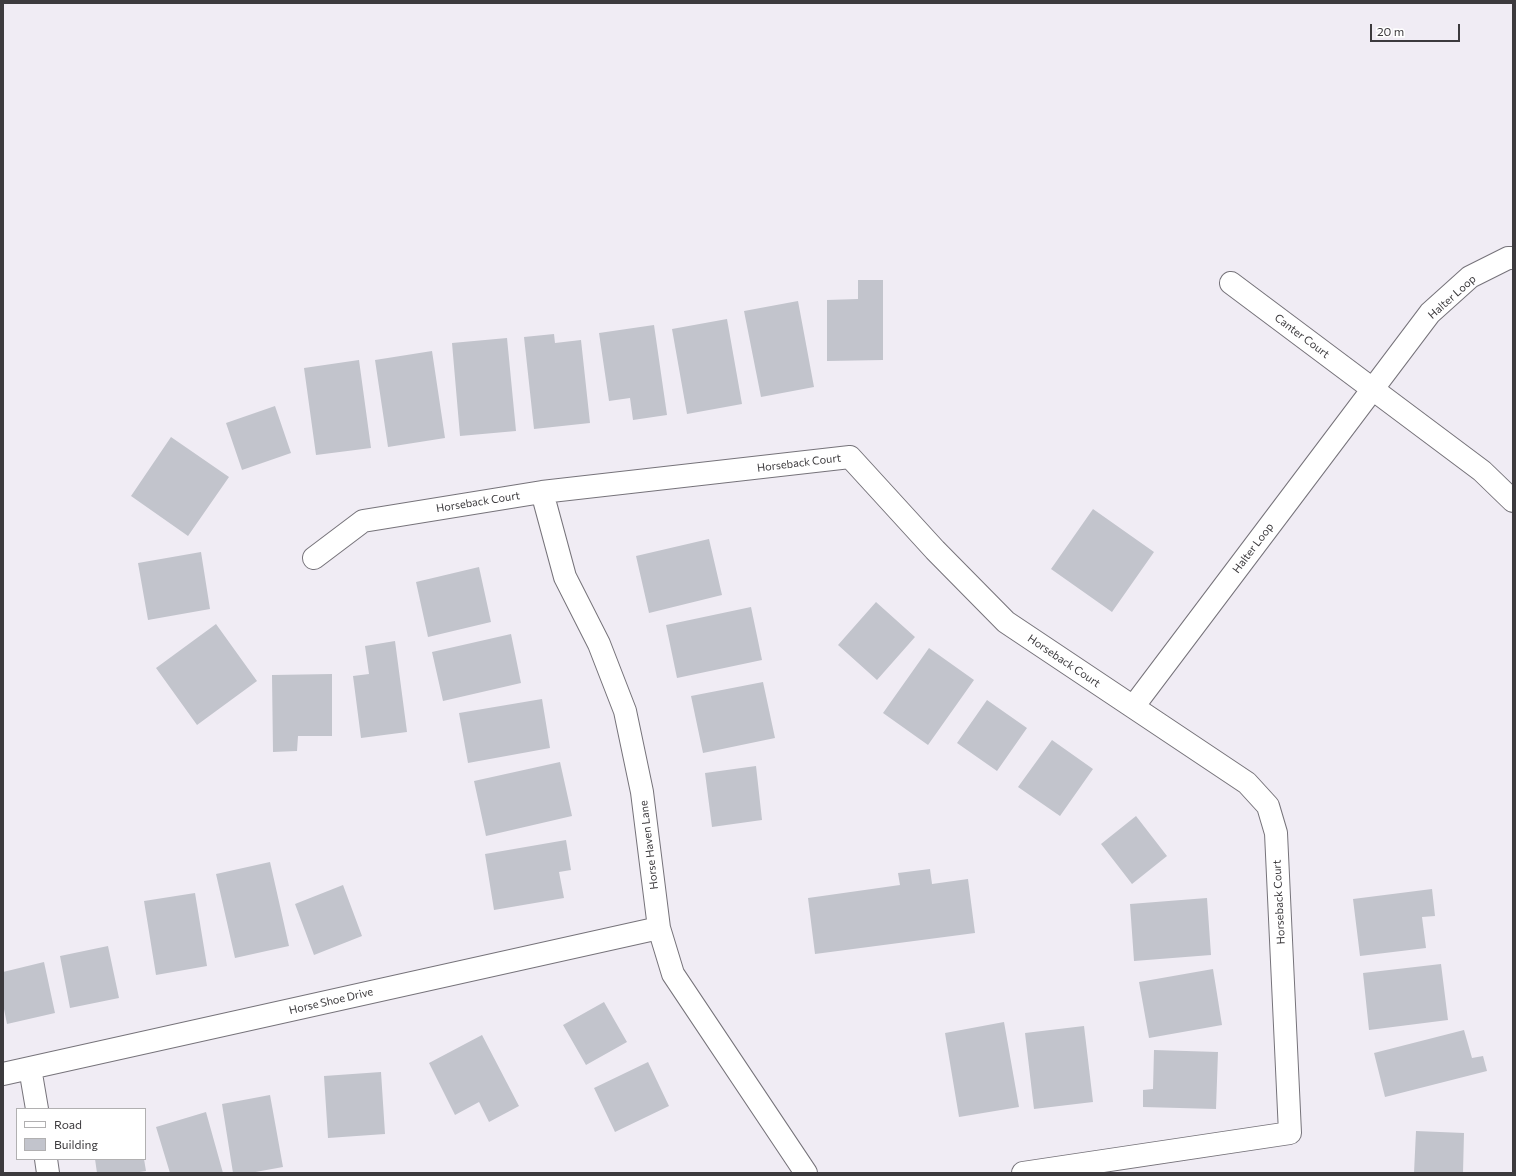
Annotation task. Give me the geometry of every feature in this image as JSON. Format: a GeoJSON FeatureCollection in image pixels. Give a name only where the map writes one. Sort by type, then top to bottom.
{"type":"FeatureCollection","features":[{"type":"Feature","properties":{"kind":"street","name":"Halter Loop"},"geometry":{"type":"LineString","coordinates":[[1133,707],[1430,314],[1470,277],[1508,258],[1513,258]]}},
{"type":"Feature","properties":{"kind":"street","name":"Canter Court"},"geometry":{"type":"LineString","coordinates":[[1231,283],[1374,389]]}},
{"type":"Feature","properties":{"kind":"street"},"geometry":{"type":"LineString","coordinates":[[1374,389],[1482,471],[1513,501]]}},
{"type":"Feature","properties":{"kind":"street","name":"Horseback Court"},"geometry":{"type":"LineString","coordinates":[[314,558],[363,520],[542,492],[850,457],[935,550],[1006,622],[1247,783],[1268,806],[1276,833],[1290,1133],[1023,1173]]}},
{"type":"Feature","properties":{"kind":"street","name":"Horse Haven Lane"},"geometry":{"type":"LineString","coordinates":[[542,492],[565,577],[599,644],[624,711],[642,792],[659,928],[673,974],[806,1173]]}},
{"type":"Feature","properties":{"kind":"street","name":"Horse Shoe Drive"},"geometry":{"type":"LineString","coordinates":[[3,1074],[659,928]]}},
{"type":"Feature","properties":{"kind":"street"},"geometry":{"type":"LineString","coordinates":[[30,1068],[37,1108]]}},
{"type":"Feature","properties":{"kind":"street"},"geometry":{"type":"LineString","coordinates":[[46,1160],[48,1173]]}},
{"type":"Feature","properties":{"kind":"building"},"geometry":{"type":"Polygon","coordinates":[[[858,280],[883,280],[883,360],[827,361],[827,300],[858,299],[858,280]]]}},
{"type":"Feature","properties":{"kind":"building"},"geometry":{"type":"Polygon","coordinates":[[[798,301],[814,387],[761,397],[744,311],[798,301]]]}},
{"type":"Feature","properties":{"kind":"building"},"geometry":{"type":"Polygon","coordinates":[[[727,319],[742,404],[687,414],[672,329],[727,319]]]}},
{"type":"Feature","properties":{"kind":"building"},"geometry":{"type":"Polygon","coordinates":[[[654,325],[667,415],[633,420],[630,398],[609,401],[599,333],[654,325]]]}},
{"type":"Feature","properties":{"kind":"building"},"geometry":{"type":"Polygon","coordinates":[[[554,334],[555,343],[581,340],[590,423],[534,429],[524,337],[554,334]]]}},
{"type":"Feature","properties":{"kind":"building"},"geometry":{"type":"Polygon","coordinates":[[[507,338],[516,431],[460,436],[452,343],[507,338]]]}},
{"type":"Feature","properties":{"kind":"building"},"geometry":{"type":"Polygon","coordinates":[[[432,351],[445,438],[388,447],[375,360],[432,351]]]}},
{"type":"Feature","properties":{"kind":"building"},"geometry":{"type":"Polygon","coordinates":[[[359,360],[371,448],[316,455],[304,368],[359,360]]]}},
{"type":"Feature","properties":{"kind":"building"},"geometry":{"type":"Polygon","coordinates":[[[275,406],[291,453],[242,470],[226,423],[275,406]]]}},
{"type":"Feature","properties":{"kind":"building"},"geometry":{"type":"Polygon","coordinates":[[[171,437],[229,477],[188,536],[131,496],[171,437]]]}},
{"type":"Feature","properties":{"kind":"building"},"geometry":{"type":"Polygon","coordinates":[[[1093,509],[1154,552],[1112,612],[1051,569],[1093,509]]]}},
{"type":"Feature","properties":{"kind":"building"},"geometry":{"type":"Polygon","coordinates":[[[709,539],[722,595],[649,613],[636,556],[709,539]]]}},
{"type":"Feature","properties":{"kind":"building"},"geometry":{"type":"Polygon","coordinates":[[[201,552],[210,609],[148,620],[138,563],[201,552]]]}},
{"type":"Feature","properties":{"kind":"building"},"geometry":{"type":"Polygon","coordinates":[[[479,567],[491,622],[428,637],[416,582],[479,567]]]}},
{"type":"Feature","properties":{"kind":"building"},"geometry":{"type":"Polygon","coordinates":[[[876,602],[915,637],[877,680],[838,645],[876,602]]]}},
{"type":"Feature","properties":{"kind":"building"},"geometry":{"type":"Polygon","coordinates":[[[751,607],[762,660],[677,678],[666,625],[751,607]]]}},
{"type":"Feature","properties":{"kind":"building"},"geometry":{"type":"Polygon","coordinates":[[[216,624],[257,681],[197,725],[156,668],[216,624]]]}},
{"type":"Feature","properties":{"kind":"building"},"geometry":{"type":"Polygon","coordinates":[[[511,634],[521,683],[443,701],[432,652],[511,634]]]}},
{"type":"Feature","properties":{"kind":"building"},"geometry":{"type":"Polygon","coordinates":[[[395,641],[407,732],[361,738],[353,676],[369,674],[365,646],[395,641]]]}},
{"type":"Feature","properties":{"kind":"building"},"geometry":{"type":"Polygon","coordinates":[[[929,648],[974,680],[928,745],[883,713],[929,648]]]}},
{"type":"Feature","properties":{"kind":"building"},"geometry":{"type":"Polygon","coordinates":[[[332,674],[332,736],[298,736],[297,751],[273,752],[272,675],[332,674]]]}},
{"type":"Feature","properties":{"kind":"building"},"geometry":{"type":"Polygon","coordinates":[[[763,682],[775,738],[703,753],[691,696],[763,682]]]}},
{"type":"Feature","properties":{"kind":"building"},"geometry":{"type":"Polygon","coordinates":[[[542,699],[550,748],[468,763],[459,713],[542,699]]]}},
{"type":"Feature","properties":{"kind":"building"},"geometry":{"type":"Polygon","coordinates":[[[987,700],[1027,728],[997,771],[957,743],[987,700]]]}},
{"type":"Feature","properties":{"kind":"building"},"geometry":{"type":"Polygon","coordinates":[[[1052,740],[1093,769],[1060,816],[1018,787],[1052,740]]]}},
{"type":"Feature","properties":{"kind":"building"},"geometry":{"type":"Polygon","coordinates":[[[560,762],[572,816],[486,836],[474,781],[560,762]]]}},
{"type":"Feature","properties":{"kind":"building"},"geometry":{"type":"Polygon","coordinates":[[[756,766],[762,820],[712,827],[705,773],[756,766]]]}},
{"type":"Feature","properties":{"kind":"building"},"geometry":{"type":"Polygon","coordinates":[[[1136,816],[1167,856],[1132,884],[1101,844],[1136,816]]]}},
{"type":"Feature","properties":{"kind":"building"},"geometry":{"type":"Polygon","coordinates":[[[566,840],[571,870],[559,872],[564,898],[494,910],[485,854],[566,840]]]}},
{"type":"Feature","properties":{"kind":"building"},"geometry":{"type":"Polygon","coordinates":[[[270,862],[289,946],[235,958],[216,874],[270,862]]]}},
{"type":"Feature","properties":{"kind":"building"},"geometry":{"type":"Polygon","coordinates":[[[930,869],[932,884],[968,879],[975,933],[815,954],[808,898],[900,885],[898,873],[930,869]]]}},
{"type":"Feature","properties":{"kind":"building"},"geometry":{"type":"Polygon","coordinates":[[[343,885],[362,936],[314,955],[295,904],[343,885]]]}},
{"type":"Feature","properties":{"kind":"building"},"geometry":{"type":"Polygon","coordinates":[[[1432,889],[1435,916],[1422,917],[1426,948],[1360,956],[1353,899],[1432,889]]]}},
{"type":"Feature","properties":{"kind":"building"},"geometry":{"type":"Polygon","coordinates":[[[195,893],[207,966],[156,975],[144,901],[195,893]]]}},
{"type":"Feature","properties":{"kind":"building"},"geometry":{"type":"Polygon","coordinates":[[[1207,898],[1211,955],[1134,961],[1130,904],[1207,898]]]}},
{"type":"Feature","properties":{"kind":"building"},"geometry":{"type":"Polygon","coordinates":[[[108,946],[119,998],[70,1008],[60,956],[108,946]]]}},
{"type":"Feature","properties":{"kind":"building"},"geometry":{"type":"Polygon","coordinates":[[[44,962],[55,1013],[7,1024],[3,1004],[3,972],[44,962]]]}},
{"type":"Feature","properties":{"kind":"building"},"geometry":{"type":"Polygon","coordinates":[[[1441,964],[1448,1020],[1369,1030],[1363,973],[1441,964]]]}},
{"type":"Feature","properties":{"kind":"building"},"geometry":{"type":"Polygon","coordinates":[[[1213,969],[1222,1025],[1149,1038],[1139,982],[1213,969]]]}},
{"type":"Feature","properties":{"kind":"building"},"geometry":{"type":"Polygon","coordinates":[[[604,1002],[627,1042],[586,1065],[563,1025],[604,1002]]]}},
{"type":"Feature","properties":{"kind":"building"},"geometry":{"type":"Polygon","coordinates":[[[1004,1022],[1019,1107],[959,1117],[945,1033],[1004,1022]]]}},
{"type":"Feature","properties":{"kind":"building"},"geometry":{"type":"Polygon","coordinates":[[[1084,1026],[1093,1102],[1034,1109],[1025,1033],[1084,1026]]]}},
{"type":"Feature","properties":{"kind":"building"},"geometry":{"type":"Polygon","coordinates":[[[1464,1030],[1472,1058],[1483,1056],[1487,1071],[1385,1097],[1374,1053],[1464,1030]]]}},
{"type":"Feature","properties":{"kind":"building"},"geometry":{"type":"Polygon","coordinates":[[[482,1035],[519,1106],[489,1122],[479,1102],[455,1115],[429,1063],[482,1035]]]}},
{"type":"Feature","properties":{"kind":"building"},"geometry":{"type":"Polygon","coordinates":[[[1154,1050],[1218,1052],[1216,1109],[1143,1107],[1143,1090],[1153,1089],[1154,1050]]]}},
{"type":"Feature","properties":{"kind":"building"},"geometry":{"type":"Polygon","coordinates":[[[648,1062],[669,1106],[615,1132],[594,1088],[648,1062]]]}},
{"type":"Feature","properties":{"kind":"building"},"geometry":{"type":"Polygon","coordinates":[[[381,1072],[385,1134],[328,1138],[324,1076],[381,1072]]]}},
{"type":"Feature","properties":{"kind":"building"},"geometry":{"type":"Polygon","coordinates":[[[270,1095],[283,1167],[250,1173],[233,1173],[222,1104],[270,1095]]]}},
{"type":"Feature","properties":{"kind":"building"},"geometry":{"type":"Polygon","coordinates":[[[206,1112],[223,1173],[170,1173],[156,1127],[206,1112]]]}},
{"type":"Feature","properties":{"kind":"building"},"geometry":{"type":"Polygon","coordinates":[[[1416,1131],[1464,1133],[1463,1173],[1414,1173],[1416,1131]]]}},
{"type":"Feature","properties":{"kind":"building"},"geometry":{"type":"Polygon","coordinates":[[[95,1160],[144,1160],[146,1171],[133,1173],[97,1173],[95,1160]]]}}]}
